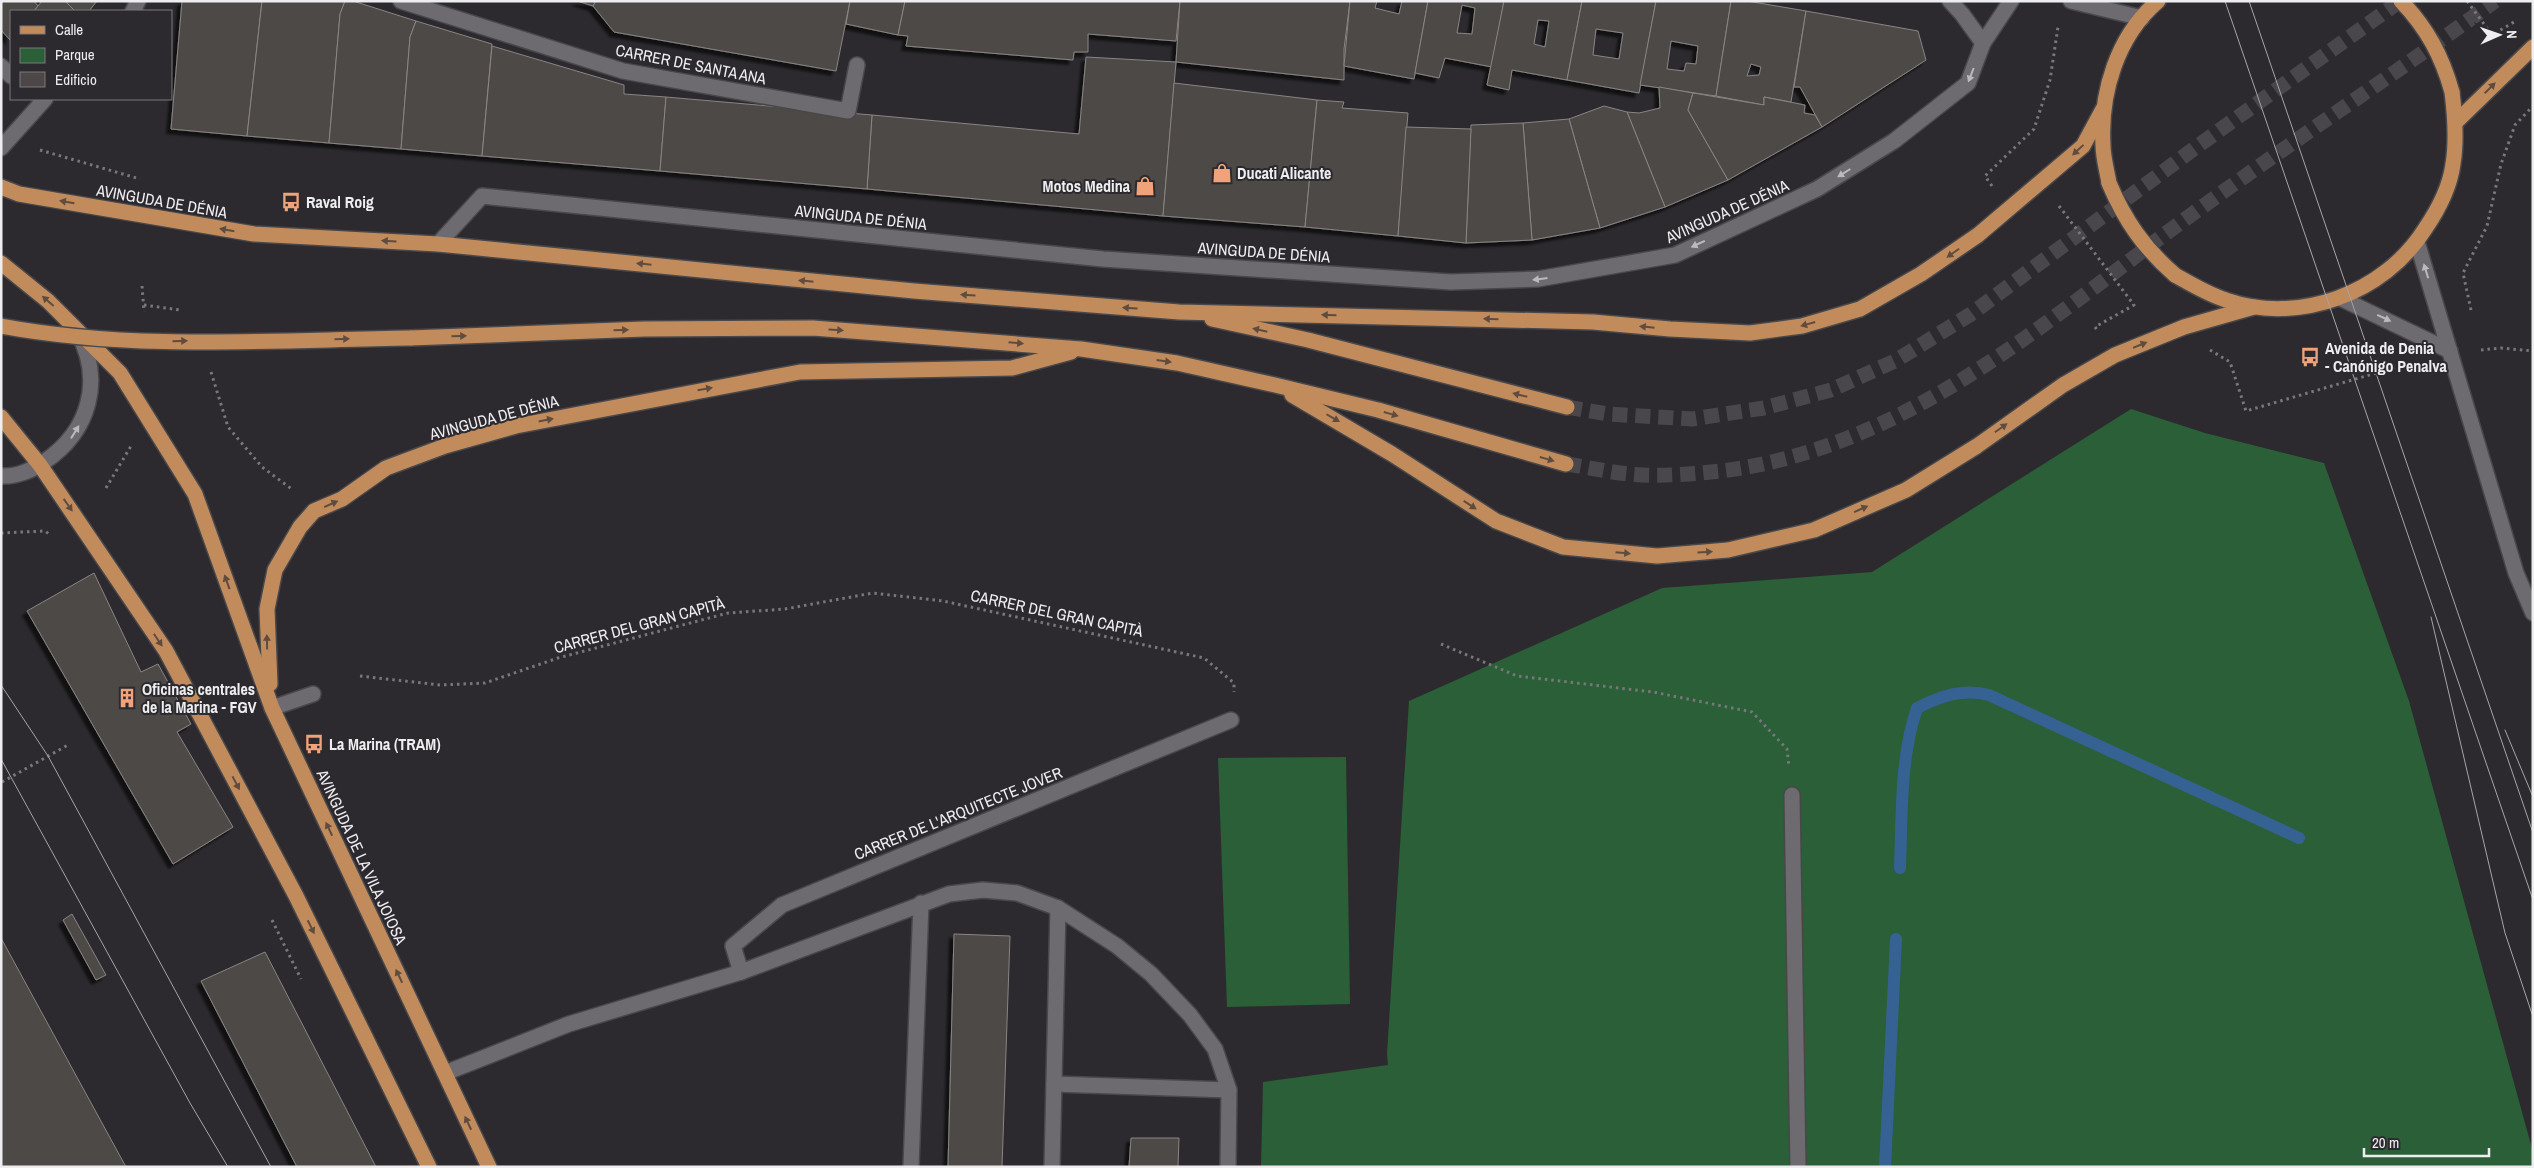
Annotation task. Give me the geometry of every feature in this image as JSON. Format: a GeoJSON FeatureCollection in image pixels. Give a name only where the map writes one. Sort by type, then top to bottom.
{"type":"FeatureCollection","features":[{"type":"Feature","properties":{"kind":"main road"},"geometry":{"type":"LineString","coordinates":[[2155,3],[2123,46],[2110,76],[2103,108],[2103,146],[2110,183],[2120,209],[2135,234],[2153,256],[2175,275],[2200,290],[2226,301],[2254,307],[2284,308],[2313,305],[2340,298],[2369,284],[2395,265],[2417,242],[2440,206],[2453,165],[2456,122],[2452,92],[2445,67],[2434,43],[2419,20],[2401,1]]}},
{"type":"Feature","properties":{"kind":"main road"},"geometry":{"type":"LineString","coordinates":[[2456,122],[2533,47]]}},
{"type":"Feature","properties":{"kind":"main road","name":"AVINGUDA DE DÉNIA"},"geometry":{"type":"LineString","coordinates":[[1,187],[19,194],[254,234],[438,244],[914,291],[1178,312],[1592,322],[1670,329],[1750,332],[1802,326],[1860,308],[1921,274],[1978,235],[2083,146],[2103,108]]}},
{"type":"Feature","properties":{"kind":"main road","name":"AVINGUDA DE LA VILA JOIOSA"},"geometry":{"type":"LineString","coordinates":[[1,263],[48,301],[120,373],[196,494],[272,708],[489,1167]]}},
{"type":"Feature","properties":{"kind":"main road","name":"AVINGUDA DE DÉNIA"},"geometry":{"type":"LineString","coordinates":[[1275,385],[1392,454],[1496,522],[1563,547],[1657,556],[1728,550],[1814,530],[1906,490],[1977,446],[2063,385],[2115,355],[2184,327],[2254,307]]}},
{"type":"Feature","properties":{"kind":"main road","name":"AVINGUDA DE DÉNIA"},"geometry":{"type":"LineString","coordinates":[[1178,312],[1308,340],[1567,407]]}},
{"type":"Feature","properties":{"kind":"main road","name":"AVINGUDA DE DÉNIA"},"geometry":{"type":"LineString","coordinates":[[1,326],[46,334],[131,342],[410,338],[644,329],[813,328],[1081,349],[1177,363],[1275,385],[1378,410],[1566,464]]}},
{"type":"Feature","properties":{"kind":"main road","name":"AVINGUDA DE DÉNIA"},"geometry":{"type":"LineString","coordinates":[[272,708],[268,671],[267,609],[275,570],[300,527],[314,512],[342,499],[386,468],[445,446],[516,426],[800,372],[1012,368],[1081,349]]}},
{"type":"Feature","properties":{"kind":"main road"},"geometry":{"type":"LineString","coordinates":[[1,417],[40,465],[166,651],[296,896],[429,1167]]}},
{"type":"Feature","properties":{"kind":"street","name":"CARRER DE SANTA ANA"},"geometry":{"type":"LineString","coordinates":[[401,1],[623,71],[848,111],[857,65]]}},
{"type":"Feature","properties":{"kind":"street"},"geometry":{"type":"LineString","coordinates":[[1950,1],[1983,43]]}},
{"type":"Feature","properties":{"kind":"street","name":"AVINGUDA DE DÉNIA"},"geometry":{"type":"LineString","coordinates":[[438,244],[482,196],[1102,259],[1450,282],[1538,279],[1675,255],[1817,190],[1894,142],[1968,83],[1983,43],[2011,1]]}},
{"type":"Feature","properties":{"kind":"street"},"geometry":{"type":"LineString","coordinates":[[2071,1],[2142,18]]}},
{"type":"Feature","properties":{"kind":"street"},"geometry":{"type":"LineString","coordinates":[[1,66],[10,75]]}},
{"type":"Feature","properties":{"kind":"street"},"geometry":{"type":"LineString","coordinates":[[1,148],[39,101]]}},
{"type":"Feature","properties":{"kind":"street"},"geometry":{"type":"LineString","coordinates":[[2417,242],[2516,573],[2533,612]]}},
{"type":"Feature","properties":{"kind":"street"},"geometry":{"type":"LineString","coordinates":[[2340,298],[2450,351]]}},
{"type":"Feature","properties":{"kind":"street"},"geometry":{"type":"LineString","coordinates":[[1,476],[21,473],[40,465],[57,453],[71,439],[81,422],[88,403],[91,383],[90,363],[84,343],[74,326]]}},
{"type":"Feature","properties":{"kind":"street"},"geometry":{"type":"LineString","coordinates":[[272,708],[313,694]]}},
{"type":"Feature","properties":{"kind":"street","name":"CARRER DE L'ARQUITECTE JOVER"},"geometry":{"type":"LineString","coordinates":[[741,972],[733,946],[782,905],[1231,720]]}},
{"type":"Feature","properties":{"kind":"street"},"geometry":{"type":"LineString","coordinates":[[1792,795],[1798,1167]]}},
{"type":"Feature","properties":{"kind":"street"},"geometry":{"type":"LineString","coordinates":[[445,1073],[569,1024],[741,972],[949,894],[983,890],[1017,894],[1058,908],[1117,946],[1151,974],[1190,1014],[1215,1049],[1229,1090],[1228,1167]]}},
{"type":"Feature","properties":{"kind":"street"},"geometry":{"type":"LineString","coordinates":[[911,1167],[921,903]]}},
{"type":"Feature","properties":{"kind":"street"},"geometry":{"type":"LineString","coordinates":[[1052,1167],[1058,908]]}},
{"type":"Feature","properties":{"kind":"street"},"geometry":{"type":"LineString","coordinates":[[1054,1084],[1229,1090]]}},
{"type":"Feature","properties":{"kind":"path"},"geometry":{"type":"LineString","coordinates":[[2467,1],[2492,35],[2516,21]]}},
{"type":"Feature","properties":{"kind":"path"},"geometry":{"type":"LineString","coordinates":[[2472,312],[2463,273],[2487,226],[2501,164],[2515,125],[2533,106]]}},
{"type":"Feature","properties":{"kind":"path"},"geometry":{"type":"LineString","coordinates":[[35,148],[140,179]]}},
{"type":"Feature","properties":{"kind":"path"},"geometry":{"type":"LineString","coordinates":[[2478,341],[2480,350]]}},
{"type":"Feature","properties":{"kind":"path"},"geometry":{"type":"LineString","coordinates":[[209,365],[213,384],[228,427],[262,467],[300,495],[314,512]]}},
{"type":"Feature","properties":{"kind":"path"},"geometry":{"type":"LineString","coordinates":[[106,488],[131,446]]}},
{"type":"Feature","properties":{"kind":"path"},"geometry":{"type":"LineString","coordinates":[[1,533],[45,531]]}},
{"type":"Feature","properties":{"kind":"path","name":"CARRER DEL GRAN CAPITÀ"},"geometry":{"type":"LineString","coordinates":[[360,676],[440,685],[486,683],[558,658],[728,613],[785,609],[873,593],[943,601],[1204,658],[1234,683],[1231,720]]}},
{"type":"Feature","properties":{"kind":"path"},"geometry":{"type":"LineString","coordinates":[[1441,644],[1517,676],[1653,692],[1752,712],[1787,749],[1792,795]]}},
{"type":"Feature","properties":{"kind":"path"},"geometry":{"type":"LineString","coordinates":[[2,782],[68,745]]}},
{"type":"Feature","properties":{"kind":"green space"},"geometry":{"type":"Polygon","coordinates":[[[2131,409],[2205,433],[2324,463],[2409,701],[2533,1152],[2533,1167],[1261,1167],[1263,1082],[1388,1065],[1387,1054],[1409,701],[1662,588],[1872,572],[2131,409]]]}},
{"type":"Feature","properties":{"kind":"green space"},"geometry":{"type":"Polygon","coordinates":[[[1346,757],[1350,1004],[1227,1007],[1218,758],[1346,757]]]}},
{"type":"Feature","properties":{"kind":"building"},"geometry":{"type":"Polygon","coordinates":[[[4,1],[34,1],[38,6],[35,10],[10,10],[10,40],[1,30],[1,4],[4,1]]]}},
{"type":"Feature","properties":{"kind":"building"},"geometry":{"type":"Polygon","coordinates":[[[42,1],[65,1],[74,10],[35,10],[42,1]]]}},
{"type":"Feature","properties":{"kind":"building"},"geometry":{"type":"Polygon","coordinates":[[[65,1],[97,1],[90,10],[74,10],[65,1]]]}},
{"type":"Feature","properties":{"kind":"building"},"geometry":{"type":"Polygon","coordinates":[[[182,1],[262,1],[247,136],[171,129],[182,1]]]}},
{"type":"Feature","properties":{"kind":"building"},"geometry":{"type":"Polygon","coordinates":[[[262,1],[345,1],[340,14],[329,143],[247,136],[262,1]]]}},
{"type":"Feature","properties":{"kind":"building"},"geometry":{"type":"Polygon","coordinates":[[[345,1],[353,1],[416,21],[410,37],[401,149],[329,143],[340,14],[345,1]]]}},
{"type":"Feature","properties":{"kind":"building"},"geometry":{"type":"Polygon","coordinates":[[[577,1],[596,1],[593,6],[577,1]]]}},
{"type":"Feature","properties":{"kind":"building"},"geometry":{"type":"Polygon","coordinates":[[[596,1],[850,1],[836,71],[614,32],[593,6],[596,1]]]}},
{"type":"Feature","properties":{"kind":"building"},"geometry":{"type":"Polygon","coordinates":[[[850,1],[905,1],[898,35],[846,24],[850,1]]]}},
{"type":"Feature","properties":{"kind":"building"},"geometry":{"type":"Polygon","coordinates":[[[905,1],[1180,1],[1176,41],[1088,34],[1088,52],[1074,52],[1073,60],[906,46],[908,36],[898,35],[905,1]]]}},
{"type":"Feature","properties":{"kind":"building"},"geometry":{"type":"Polygon","coordinates":[[[1180,1],[1350,1],[1344,49],[1344,80],[1176,62],[1180,1]]]}},
{"type":"Feature","properties":{"kind":"building"},"geometry":{"type":"Polygon","coordinates":[[[1350,1],[1377,1],[1375,8],[1399,14],[1402,1],[1428,1],[1414,79],[1344,66],[1350,1]]]}},
{"type":"Feature","properties":{"kind":"building"},"geometry":{"type":"Polygon","coordinates":[[[1428,1],[1504,1],[1492,67],[1445,58],[1439,78],[1415,73],[1428,1]],[[1462,5],[1457,33],[1472,34],[1475,8],[1462,5]]]}},
{"type":"Feature","properties":{"kind":"building"},"geometry":{"type":"Polygon","coordinates":[[[1504,1],[1582,1],[1567,80],[1512,70],[1509,90],[1487,85],[1504,1]],[[1538,20],[1534,44],[1545,47],[1549,21],[1538,20]]]}},
{"type":"Feature","properties":{"kind":"building"},"geometry":{"type":"Polygon","coordinates":[[[1582,1],[1656,1],[1639,93],[1567,80],[1582,1]],[[1596,29],[1593,55],[1619,59],[1623,33],[1596,29]]]}},
{"type":"Feature","properties":{"kind":"building"},"geometry":{"type":"Polygon","coordinates":[[[1656,1],[1731,1],[1716,96],[1640,85],[1656,1]],[[1671,41],[1667,69],[1684,71],[1686,63],[1696,64],[1698,46],[1671,41]]]}},
{"type":"Feature","properties":{"kind":"building"},"geometry":{"type":"Polygon","coordinates":[[[1731,1],[1747,1],[1806,11],[1791,102],[1764,97],[1764,105],[1716,96],[1731,1]],[[1751,64],[1747,76],[1759,75],[1761,67],[1751,64]]]}},
{"type":"Feature","properties":{"kind":"building"},"geometry":{"type":"Polygon","coordinates":[[[1806,11],[1918,31],[1926,60],[1822,127],[1800,87],[1794,87],[1806,11]]]}},
{"type":"Feature","properties":{"kind":"building"},"geometry":{"type":"Polygon","coordinates":[[[416,21],[492,44],[482,156],[401,149],[410,37],[416,21]]]}},
{"type":"Feature","properties":{"kind":"building"},"geometry":{"type":"Polygon","coordinates":[[[492,46],[624,85],[624,94],[666,97],[660,171],[482,156],[492,46]]]}},
{"type":"Feature","properties":{"kind":"building"},"geometry":{"type":"Polygon","coordinates":[[[1086,57],[1176,62],[1163,216],[867,189],[872,115],[1079,134],[1086,57]]]}},
{"type":"Feature","properties":{"kind":"building"},"geometry":{"type":"Polygon","coordinates":[[[1174,83],[1317,100],[1305,227],[1163,216],[1174,83]]]}},
{"type":"Feature","properties":{"kind":"building"},"geometry":{"type":"Polygon","coordinates":[[[1659,87],[1693,93],[1688,110],[1728,180],[1665,207],[1627,112],[1639,113],[1660,108],[1659,87]]]}},
{"type":"Feature","properties":{"kind":"building"},"geometry":{"type":"Polygon","coordinates":[[[1693,93],[1764,105],[1764,97],[1805,105],[1804,113],[1815,115],[1822,127],[1728,180],[1688,110],[1693,93]]]}},
{"type":"Feature","properties":{"kind":"building"},"geometry":{"type":"Polygon","coordinates":[[[666,97],[872,115],[867,189],[660,171],[666,97]]]}},
{"type":"Feature","properties":{"kind":"building"},"geometry":{"type":"Polygon","coordinates":[[[1317,100],[1344,102],[1342,108],[1408,113],[1398,236],[1305,227],[1317,100]]]}},
{"type":"Feature","properties":{"kind":"building"},"geometry":{"type":"Polygon","coordinates":[[[1604,106],[1627,112],[1665,207],[1600,228],[1569,119],[1604,106]]]}},
{"type":"Feature","properties":{"kind":"building"},"geometry":{"type":"Polygon","coordinates":[[[1569,119],[1600,228],[1532,240],[1523,123],[1569,119]]]}},
{"type":"Feature","properties":{"kind":"building"},"geometry":{"type":"Polygon","coordinates":[[[1523,123],[1532,240],[1466,243],[1471,125],[1523,123]]]}},
{"type":"Feature","properties":{"kind":"building"},"geometry":{"type":"Polygon","coordinates":[[[1406,127],[1471,129],[1466,243],[1398,236],[1406,127]]]}},
{"type":"Feature","properties":{"kind":"building","name":"Oficinas centrales de la Marina - FGV"},"geometry":{"type":"Polygon","coordinates":[[[94,573],[141,672],[158,664],[191,724],[177,732],[233,827],[173,864],[27,611],[94,573]]]}},
{"type":"Feature","properties":{"kind":"building"},"geometry":{"type":"Polygon","coordinates":[[[72,914],[106,975],[96,980],[63,920],[72,914]]]}},
{"type":"Feature","properties":{"kind":"building"},"geometry":{"type":"Polygon","coordinates":[[[954,934],[1010,936],[1002,1167],[948,1167],[954,934]]]}},
{"type":"Feature","properties":{"kind":"building"},"geometry":{"type":"Polygon","coordinates":[[[1,938],[126,1167],[1,1167],[1,938]]]}},
{"type":"Feature","properties":{"kind":"building"},"geometry":{"type":"Polygon","coordinates":[[[265,952],[376,1167],[297,1167],[201,981],[265,952]]]}},
{"type":"Feature","properties":{"kind":"building"},"geometry":{"type":"Polygon","coordinates":[[[1131,1138],[1179,1138],[1178,1167],[1129,1167],[1131,1138]]]}},
{"type":"Feature","properties":{"kind":"waterway"},"geometry":{"type":"LineString","coordinates":[[1900,868],[1907,746],[1917,708],[1952,694],[1970,692],[1989,695],[2299,838]]}},
{"type":"Feature","properties":{"kind":"waterway"},"geometry":{"type":"LineString","coordinates":[[1885,1167],[1896,939]]}},
{"type":"Feature","properties":{"kind":"tunnel"},"geometry":{"type":"LineString","coordinates":[[1567,407],[1608,414],[1692,419],[1764,408],[1831,390],[1895,361],[1971,314],[2199,145],[2400,1]]}},
{"type":"Feature","properties":{"kind":"tunnel"},"geometry":{"type":"LineString","coordinates":[[1566,464],[1640,475],[1675,475],[1721,471],[1789,458],[1852,436],[1913,408],[1971,374],[2027,337],[2191,215],[2495,1]]}},
{"type":"Feature","properties":{"kind":"tram line"},"geometry":{"type":"LineString","coordinates":[[2225,1],[2533,900]]}},
{"type":"Feature","properties":{"kind":"tram line"},"geometry":{"type":"LineString","coordinates":[[2249,1],[2533,833]]}},
{"type":"Feature","properties":{"kind":"tram line"},"geometry":{"type":"LineString","coordinates":[[2431,617],[2505,933],[2533,1017]]}},
{"type":"Feature","properties":{"kind":"tram line"},"geometry":{"type":"LineString","coordinates":[[1,685],[48,756],[271,1167]]}},
{"type":"Feature","properties":{"kind":"tram line"},"geometry":{"type":"LineString","coordinates":[[2505,730],[2533,797]]}},
{"type":"Feature","properties":{"kind":"tram line"},"geometry":{"type":"LineString","coordinates":[[1,759],[190,1103],[228,1167]]}},
{"type":"Feature","properties":{"kind":"place","name":"Ducati Alicante"},"geometry":{"type":"Point","coordinates":[1222,173]}},
{"type":"Feature","properties":{"kind":"place","name":"Motos Medina"},"geometry":{"type":"Point","coordinates":[1145,186]}},
{"type":"Feature","properties":{"kind":"place","name":"Raval Roig"},"geometry":{"type":"Point","coordinates":[291,202]}},
{"type":"Feature","properties":{"kind":"place","name":"Avenida de Denia - Canónigo Penalva"},"geometry":{"type":"Point","coordinates":[2310,357]}},
{"type":"Feature","properties":{"kind":"place","name":"Oficinas centrales de la Marina - FGV"},"geometry":{"type":"Point","coordinates":[127,698]}},
{"type":"Feature","properties":{"kind":"place","name":"La Marina (TRAM)"},"geometry":{"type":"Point","coordinates":[314,744]}}]}
